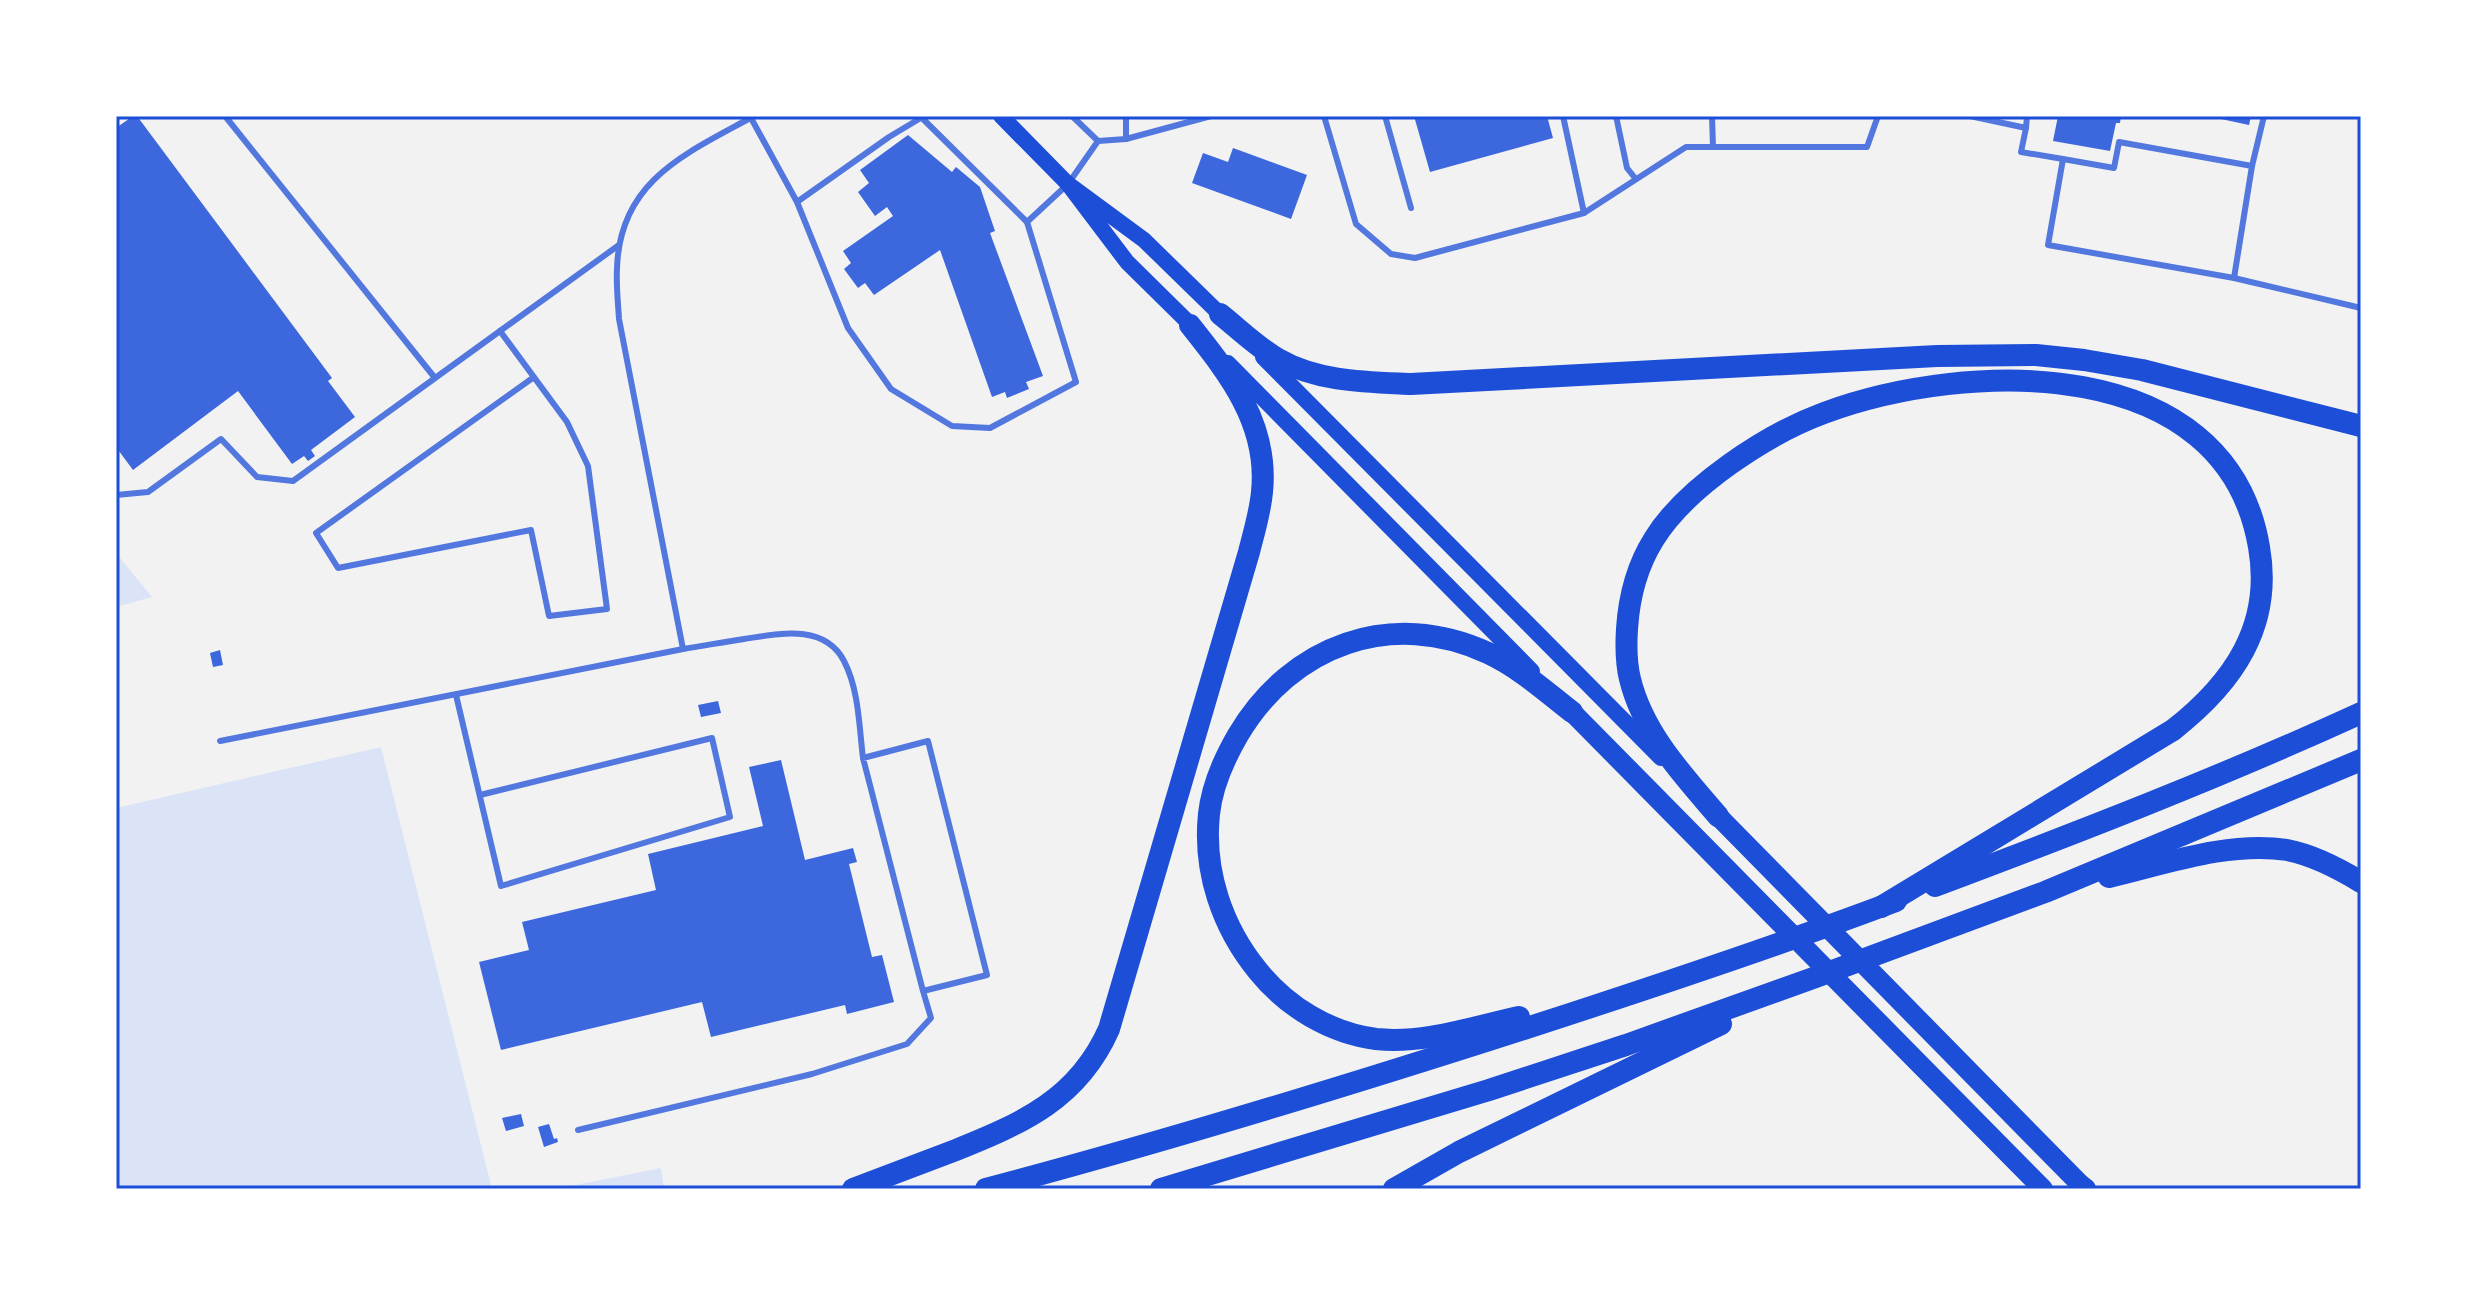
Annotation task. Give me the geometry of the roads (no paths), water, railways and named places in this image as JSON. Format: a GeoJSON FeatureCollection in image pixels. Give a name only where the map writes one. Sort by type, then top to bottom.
{"type":"FeatureCollection","features":[{"type":"Feature","properties":{"kind":"highway"},"geometry":{"type":"LineString","coordinates":[[1220,314],[1279,360],[1320,375],[1359,381],[1411,384],[1937,356],[2045,355],[2142,370],[2361,426]]}},
{"type":"Feature","properties":{"kind":"highway"},"geometry":{"type":"LineString","coordinates":[[853,1189],[990,1136],[1035,1113],[1079,1077],[1100,1048],[1109,1029],[1256,527],[1263,489],[1262,462],[1253,419],[1238,390],[1190,325]]}},
{"type":"Feature","properties":{"kind":"highway"},"geometry":{"type":"LineString","coordinates":[[1881,907],[2173,730],[2211,696],[2241,657],[2259,610],[2262,560],[2257,534],[2236,482],[2219,457],[2199,436],[2173,418],[2144,404],[2082,386],[2016,381],[1980,381],[1930,387],[1877,397],[1822,413],[1752,449],[1672,514],[1653,539],[1630,602],[1629,676],[1645,719],[1682,774],[1718,816],[2084,1188]]}},
{"type":"Feature","properties":{"kind":"highway"},"geometry":{"type":"LineString","coordinates":[[1653,987],[1426,1038],[1400,1040],[1365,1037],[1315,1019],[1290,1002],[1247,958],[1234,937],[1215,890],[1208,838],[1209,811],[1221,769],[1246,721],[1290,673],[1316,655],[1352,642],[1390,635],[1449,639],[1487,652],[1512,665],[1572,712],[2043,1189]]}},
{"type":"Feature","properties":{"kind":"highway"},"geometry":{"type":"LineString","coordinates":[[986,1189],[1239,1119],[1653,987],[1881,907],[2119,816],[2285,748],[2361,713]]}},
{"type":"Feature","properties":{"kind":"highway"},"geometry":{"type":"LineString","coordinates":[[1161,1189],[1489,1090],[1626,1045],[2045,892],[2361,760]]}},
{"type":"Feature","properties":{"kind":"highway"},"geometry":{"type":"LineString","coordinates":[[2045,892],[2212,853],[2250,849],[2286,850],[2315,858],[2361,882]]}},
{"type":"Feature","properties":{"kind":"highway"},"geometry":{"type":"LineString","coordinates":[[1394,1189],[1459,1152],[1816,977]]}},
{"type":"Feature","properties":{"kind":"main road"},"geometry":{"type":"LineString","coordinates":[[1001,116],[1068,184],[1127,262],[1572,712]]}},
{"type":"Feature","properties":{"kind":"main road"},"geometry":{"type":"LineString","coordinates":[[1068,184],[1144,240],[1718,816]]}},
{"type":"Feature","properties":{"kind":"lane"},"geometry":{"type":"LineString","coordinates":[[225,116],[435,378]]}},
{"type":"Feature","properties":{"kind":"lane"},"geometry":{"type":"LineString","coordinates":[[1072,116],[1098,141],[1126,139],[1211,116]]}},
{"type":"Feature","properties":{"kind":"lane"},"geometry":{"type":"LineString","coordinates":[[1126,116],[1126,139]]}},
{"type":"Feature","properties":{"kind":"lane"},"geometry":{"type":"LineString","coordinates":[[1324,116],[1356,224],[1391,254],[1415,258],[1584,213],[1686,147],[1867,147],[1878,116]]}},
{"type":"Feature","properties":{"kind":"lane"},"geometry":{"type":"LineString","coordinates":[[1385,116],[1411,208]]}},
{"type":"Feature","properties":{"kind":"lane"},"geometry":{"type":"LineString","coordinates":[[1563,116],[1584,213]]}},
{"type":"Feature","properties":{"kind":"lane"},"geometry":{"type":"LineString","coordinates":[[1616,116],[1627,168],[1635,178]]}},
{"type":"Feature","properties":{"kind":"lane"},"geometry":{"type":"LineString","coordinates":[[1712,116],[1713,147]]}},
{"type":"Feature","properties":{"kind":"lane"},"geometry":{"type":"LineString","coordinates":[[1970,116],[2026,128]]}},
{"type":"Feature","properties":{"kind":"lane"},"geometry":{"type":"LineString","coordinates":[[2027,116],[2021,152],[2114,168],[2119,142],[2252,166]]}},
{"type":"Feature","properties":{"kind":"lane"},"geometry":{"type":"LineString","coordinates":[[2234,278],[2252,166],[2264,116]]}},
{"type":"Feature","properties":{"kind":"lane"},"geometry":{"type":"LineString","coordinates":[[683,649],[619,319],[617,269],[619,245],[631,208],[644,190],[679,157],[739,120],[752,117],[797,202],[848,328],[891,389],[952,426],[990,428],[1076,382],[1027,222],[923,117],[889,137],[797,202]]}},
{"type":"Feature","properties":{"kind":"lane"},"geometry":{"type":"LineString","coordinates":[[1027,222],[1068,184],[1098,141]]}},
{"type":"Feature","properties":{"kind":"lane"},"geometry":{"type":"LineString","coordinates":[[2063,159],[2048,245],[2234,278],[2361,308]]}},
{"type":"Feature","properties":{"kind":"lane"},"geometry":{"type":"LineString","coordinates":[[116,495],[148,492],[221,439],[257,477],[293,481],[619,245]]}},
{"type":"Feature","properties":{"kind":"lane"},"geometry":{"type":"LineString","coordinates":[[500,331],[534,377],[567,422],[588,466],[607,609],[549,616],[531,530],[338,568],[316,533],[534,377]]}},
{"type":"Feature","properties":{"kind":"lane"},"geometry":{"type":"LineString","coordinates":[[220,741],[683,649],[788,632],[810,635],[838,652],[855,693],[863,758],[931,1018],[907,1044],[812,1074],[578,1130]]}},
{"type":"Feature","properties":{"kind":"lane"},"geometry":{"type":"LineString","coordinates":[[456,695],[501,886],[730,817],[712,738],[480,795]]}},
{"type":"Feature","properties":{"kind":"lane"},"geometry":{"type":"LineString","coordinates":[[863,758],[928,741],[987,975],[923,991]]}}]}
